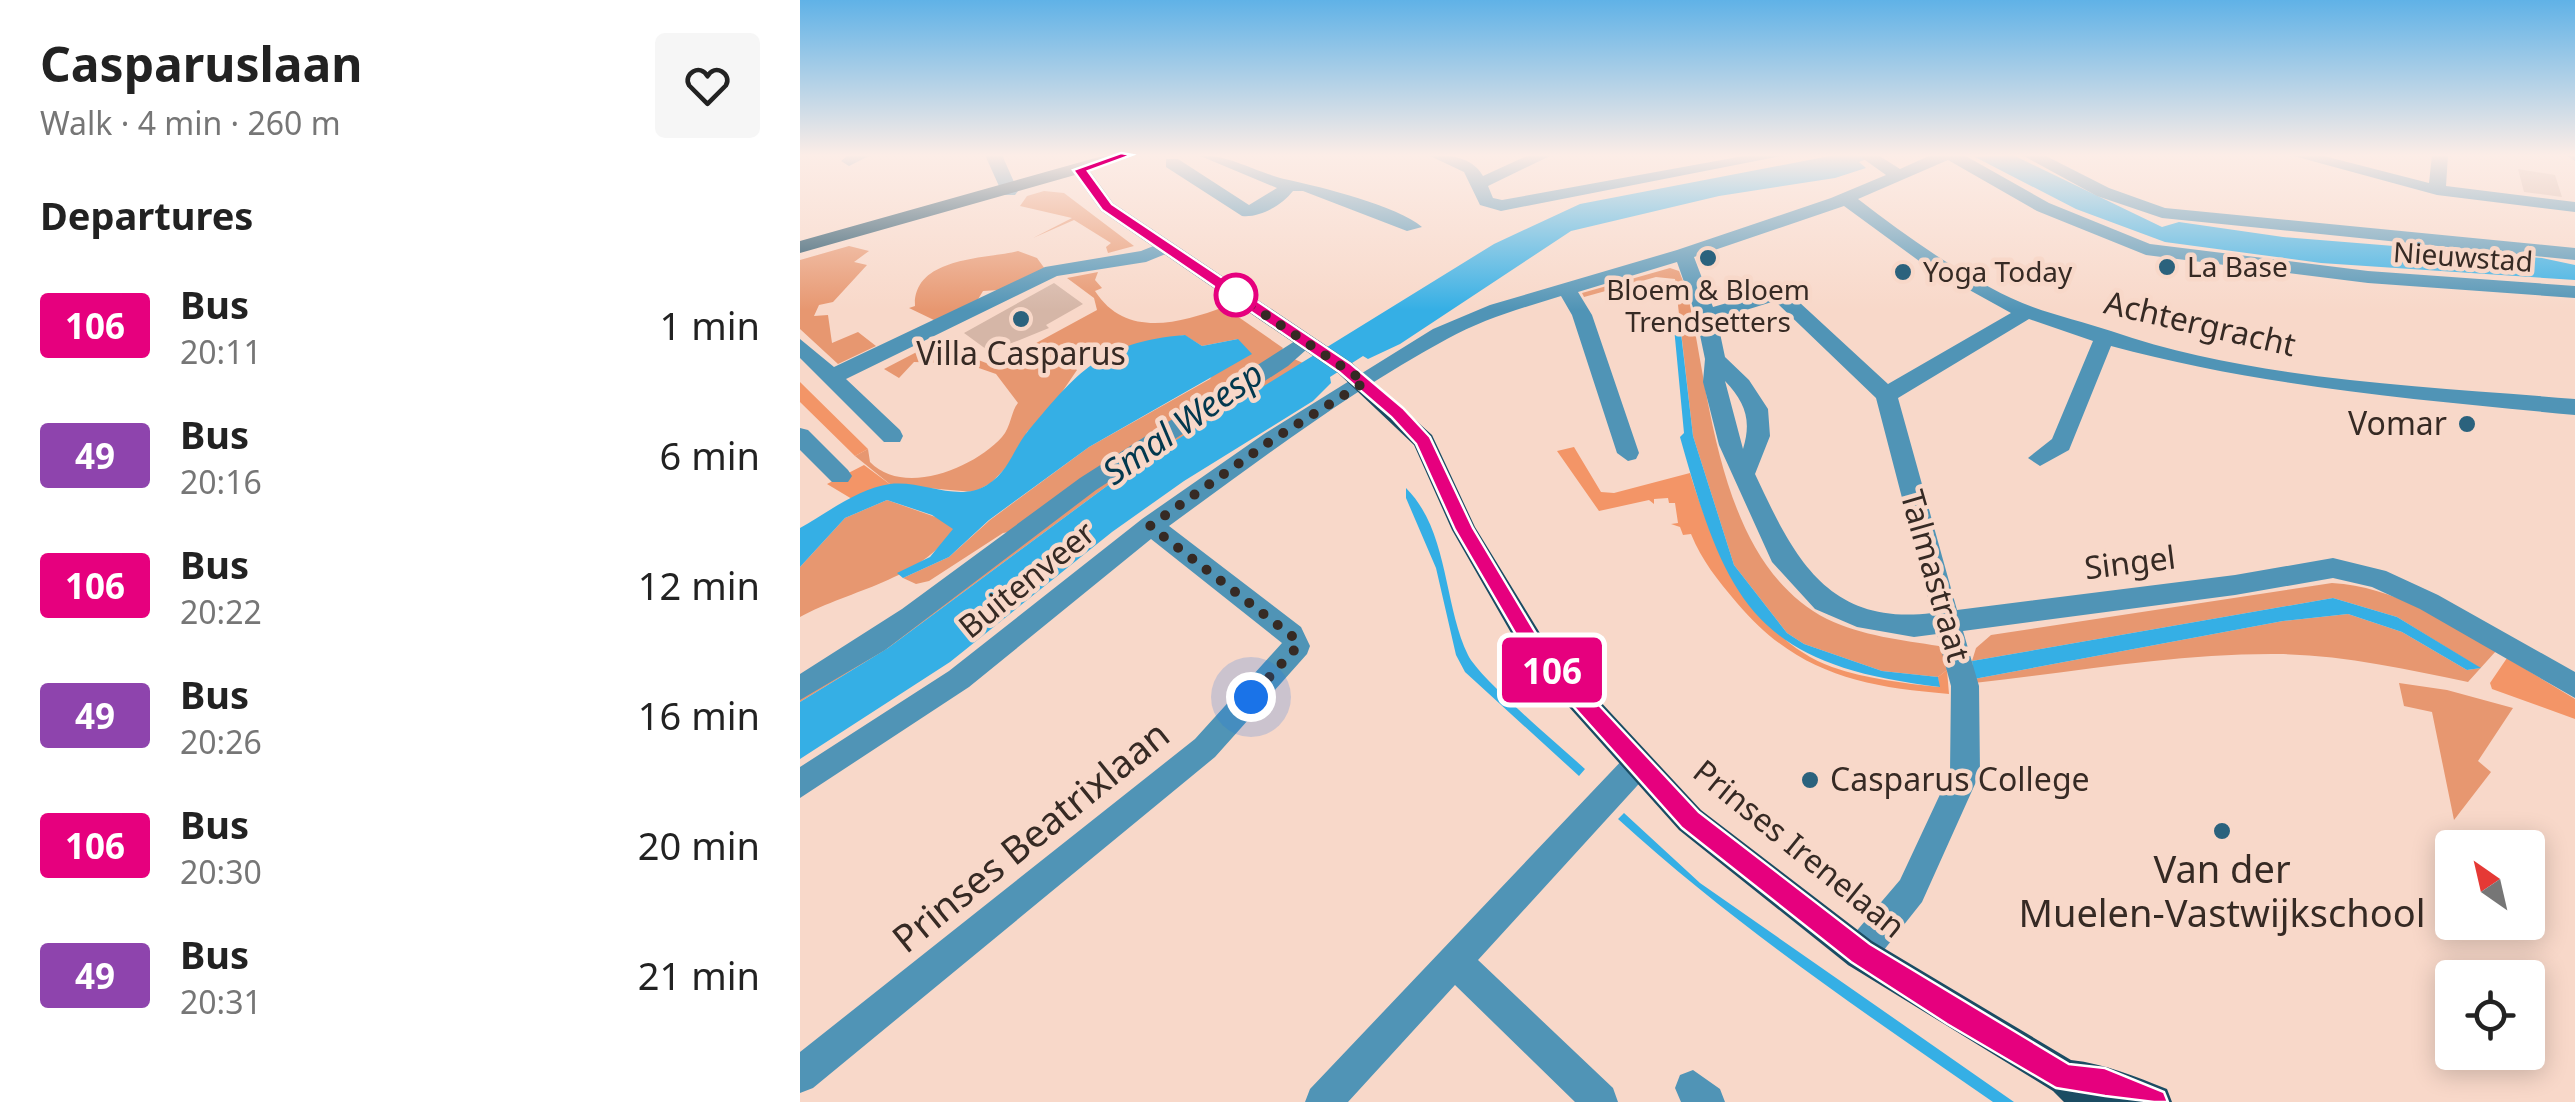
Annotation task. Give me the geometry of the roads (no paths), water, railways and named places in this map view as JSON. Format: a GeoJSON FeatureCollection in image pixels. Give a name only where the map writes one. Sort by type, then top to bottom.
{"type":"FeatureCollection","features":[{"type":"Feature","properties":{"kind":"main road"},"geometry":{"type":"LineString","coordinates":[[800,247],[951,206]]}},
{"type":"Feature","properties":{"kind":"main road","name":"Prinses Irenelaan"},"geometry":{"type":"LineString","coordinates":[[1107,206],[1355,375],[1424,441],[1464,530],[1536,651],[1690,820],[1860,953],[2078,1090],[2105,1082],[2154,1102]]}},
{"type":"Feature","properties":{"kind":"street"},"geometry":{"type":"LineString","coordinates":[[1358,206],[1412,227]]}},
{"type":"Feature","properties":{"kind":"street","name":"Buitenveer"},"geometry":{"type":"LineString","coordinates":[[800,784],[959,679],[1150,526],[1272,440],[1355,375],[1496,308],[1684,254],[1822,206]]}},
{"type":"Feature","properties":{"kind":"street","name":"Achtergracht"},"geometry":{"type":"LineString","coordinates":[[1858,206],[1934,261],[2027,312],[2105,336],[2234,368],[2385,390],[2575,407]]}},
{"type":"Feature","properties":{"kind":"street","name":"Nieuwstad"},"geometry":{"type":"LineString","coordinates":[[2041,206],[2146,249],[2368,277],[2575,292]]}},
{"type":"Feature","properties":{"kind":"street"},"geometry":{"type":"LineString","coordinates":[[2144,206],[2162,213],[2566,244]]}},
{"type":"Feature","properties":{"kind":"street"},"geometry":{"type":"LineString","coordinates":[[2476,206],[2566,244]]}},
{"type":"Feature","properties":{"kind":"street"},"geometry":{"type":"LineString","coordinates":[[2566,244],[2575,207]]}},
{"type":"Feature","properties":{"kind":"street"},"geometry":{"type":"LineString","coordinates":[[832,378],[1042,275],[1093,261],[1146,256],[1166,247]]}},
{"type":"Feature","properties":{"kind":"street","name":"Singel"},"geometry":{"type":"LineString","coordinates":[[1684,254],[1706,316],[1716,359],[1714,382],[1730,445],[1780,555],[1824,602],[1857,616],[1914,626],[2332,568],[2377,578],[2429,602],[2575,686]]}},
{"type":"Feature","properties":{"kind":"street"},"geometry":{"type":"LineString","coordinates":[[1565,288],[1582,315],[1628,453]]}},
{"type":"Feature","properties":{"kind":"street"},"geometry":{"type":"LineString","coordinates":[[1706,316],[1779,294],[1886,395],[2027,312]]}},
{"type":"Feature","properties":{"kind":"street"},"geometry":{"type":"LineString","coordinates":[[2040,458],[2061,444],[2105,336]]}},
{"type":"Feature","properties":{"kind":"street"},"geometry":{"type":"LineString","coordinates":[[800,688],[882,638],[1087,484],[1311,344]]}},
{"type":"Feature","properties":{"kind":"street"},"geometry":{"type":"LineString","coordinates":[[800,346],[892,436]]}},
{"type":"Feature","properties":{"kind":"street"},"geometry":{"type":"LineString","coordinates":[[1716,359],[1747,389],[1760,413],[1760,440],[1744,470]]}},
{"type":"Feature","properties":{"kind":"street","name":"Talmastraat"},"geometry":{"type":"LineString","coordinates":[[1860,953],[1912,891],[1965,773],[1965,686],[1886,395]]}},
{"type":"Feature","properties":{"kind":"street"},"geometry":{"type":"LineString","coordinates":[[800,436],[840,476]]}},
{"type":"Feature","properties":{"kind":"street","name":"Prinses Beatrixlaan"},"geometry":{"type":"LineString","coordinates":[[800,1075],[1204,748],[1298,646],[1292,636],[1150,526]]}},
{"type":"Feature","properties":{"kind":"street"},"geometry":{"type":"LineString","coordinates":[[1328,1100],[1638,765]]}},
{"type":"Feature","properties":{"kind":"street"},"geometry":{"type":"LineString","coordinates":[[1456,960],[1600,1101]]}},
{"type":"Feature","properties":{"kind":"water"},"geometry":{"type":"Polygon","coordinates":[[[1575,206],[1675,206],[1571,231],[1400,344],[1368,359],[1363,356],[1330,377],[1331,383],[1313,401],[1184,481],[1112,532],[950,662],[800,759],[800,702],[888,648],[1134,466],[1494,244],[1575,206]]]}},
{"type":"Feature","properties":{"kind":"water"},"geometry":{"type":"Polygon","coordinates":[[[2071,206],[2119,206],[2162,227],[2179,222],[2283,237],[2542,258],[2575,265],[2575,280],[2321,263],[2165,242],[2071,206]]]}},
{"type":"Feature","properties":{"kind":"water"},"geometry":{"type":"Polygon","coordinates":[[[1679,316],[1693,436],[1734,565],[1787,633],[1804,644],[1882,671],[1938,677],[1940,687],[1878,677],[1828,662],[1789,643],[1759,617],[1734,584],[1697,495],[1680,437],[1684,433],[1673,317],[1679,316]]]}},
{"type":"Feature","properties":{"kind":"water"},"geometry":{"type":"Polygon","coordinates":[[[1185,335],[1202,346],[1238,339],[1252,354],[1089,447],[989,520],[949,557],[903,578],[897,573],[930,557],[953,529],[932,515],[887,500],[845,518],[800,567],[800,528],[878,486],[902,484],[964,492],[987,485],[1001,474],[1045,411],[1093,364],[1132,345],[1185,335]]]}},
{"type":"Feature","properties":{"kind":"water"},"geometry":{"type":"Polygon","coordinates":[[[1406,488],[1420,505],[1438,546],[1468,655],[1504,695],[1585,769],[1579,776],[1465,672],[1456,655],[1436,568],[1406,498],[1406,488]]]}},
{"type":"Feature","properties":{"kind":"water"},"geometry":{"type":"Polygon","coordinates":[[[2333,598],[2397,617],[2481,668],[2467,670],[2402,632],[2348,614],[2283,621],[1974,679],[1972,661],[2333,598]]]}},
{"type":"Feature","properties":{"kind":"water"},"geometry":{"type":"Polygon","coordinates":[[[1624,813],[1700,883],[2014,1102],[1993,1102],[1800,966],[1662,858],[1618,819],[1624,813]]]}},
{"type":"Feature","properties":{"kind":"place","name":"Bloem & Bloem Trendsetters"},"geometry":{"type":"Point","coordinates":[1708,258]}},
{"type":"Feature","properties":{"kind":"place","name":"La Base"},"geometry":{"type":"Point","coordinates":[2167,267]}},
{"type":"Feature","properties":{"kind":"place","name":"Yoga Today"},"geometry":{"type":"Point","coordinates":[1903,272]}},
{"type":"Feature","properties":{"kind":"place","name":"Villa Casparus"},"geometry":{"type":"Point","coordinates":[1021,319]}},
{"type":"Feature","properties":{"kind":"place","name":"Vomar"},"geometry":{"type":"Point","coordinates":[2467,424]}},
{"type":"Feature","properties":{"kind":"place","name":"Casparus College"},"geometry":{"type":"Point","coordinates":[1810,780]}},
{"type":"Feature","properties":{"kind":"place","name":"Van der Muelen-Vastwijkschool"},"geometry":{"type":"Point","coordinates":[2222,831]}},
{"type":"Feature","properties":{"kind":"water label","name":"Smal Weesp"},"geometry":{"type":"Point","coordinates":[1183,423]}}]}
